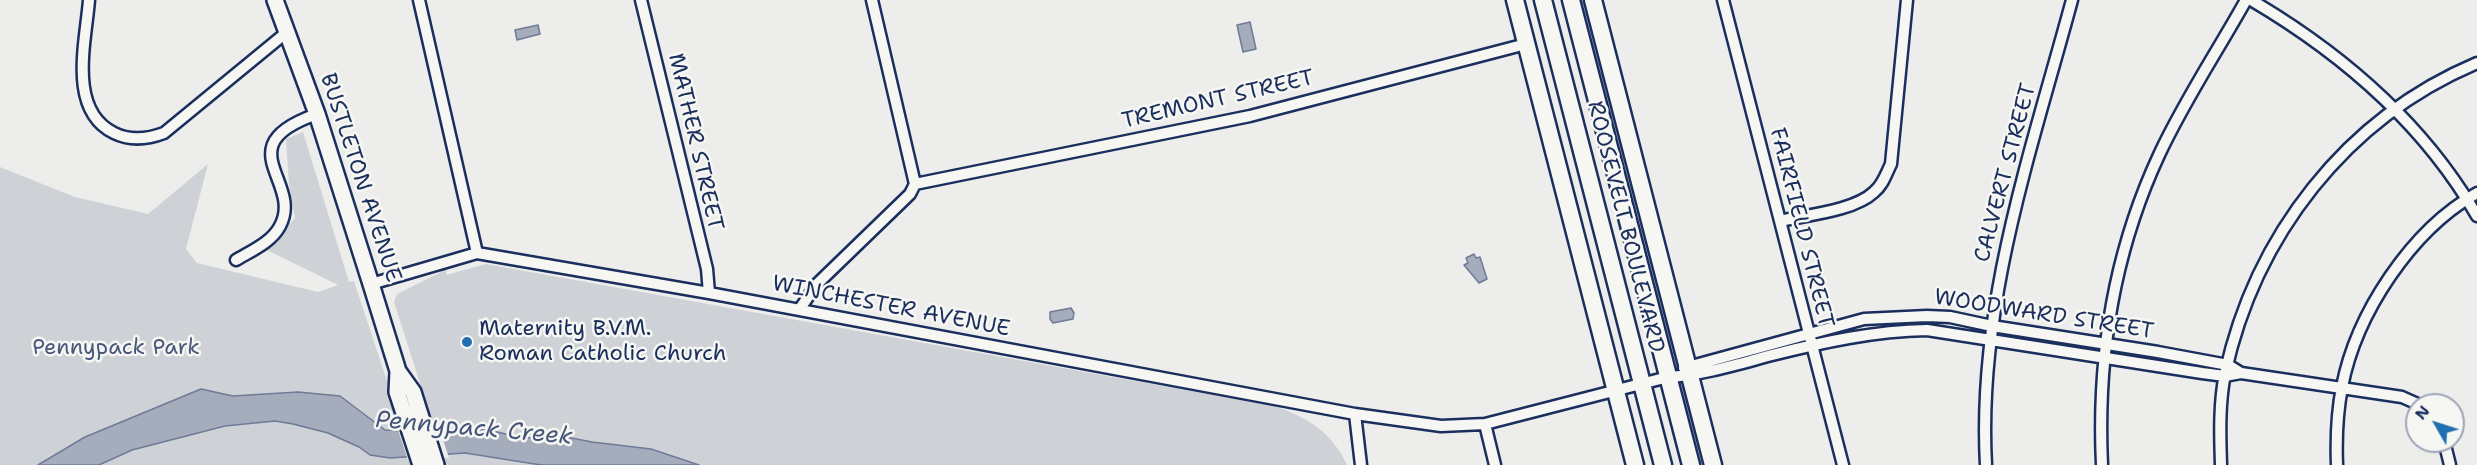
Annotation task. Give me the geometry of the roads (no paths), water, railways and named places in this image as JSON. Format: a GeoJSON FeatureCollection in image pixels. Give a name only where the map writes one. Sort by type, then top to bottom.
{"type":"FeatureCollection","features":[{"type":"Feature","properties":{"kind":"highway"},"geometry":{"type":"LineString","coordinates":[[1515,0],[1635,465]]}},
{"type":"Feature","properties":{"kind":"highway","name":"ROOSEVELT BOULEVARD"},"geometry":{"type":"LineString","coordinates":[[1543,0],[1663,465]]}},
{"type":"Feature","properties":{"kind":"highway","name":"ROOSEVELT BOULEVARD"},"geometry":{"type":"LineString","coordinates":[[1571,0],[1691,465]]}},
{"type":"Feature","properties":{"kind":"highway","name":"ROOSEVELT BOULEVARD"},"geometry":{"type":"LineString","coordinates":[[1593,0],[1713,465]]}},
{"type":"Feature","properties":{"kind":"main road","name":"BUSTLETON AVENUE"},"geometry":{"type":"LineString","coordinates":[[275,0],[317,114],[405,392],[436,465]]}},
{"type":"Feature","properties":{"kind":"main road","name":"BUSTLETON AVENUE"},"geometry":{"type":"LineString","coordinates":[[405,392],[421,465]]}},
{"type":"Feature","properties":{"kind":"street"},"geometry":{"type":"LineString","coordinates":[[89,0],[84,63],[84,88],[89,109],[108,130],[122,137],[152,138],[164,134],[287,32]]}},
{"type":"Feature","properties":{"kind":"street"},"geometry":{"type":"LineString","coordinates":[[419,0],[477,253]]}},
{"type":"Feature","properties":{"kind":"street","name":"MATHER STREET"},"geometry":{"type":"LineString","coordinates":[[641,0],[707,269],[709,293]]}},
{"type":"Feature","properties":{"kind":"street"},"geometry":{"type":"LineString","coordinates":[[799,310],[817,284],[910,194],[915,184],[872,0]]}},
{"type":"Feature","properties":{"kind":"street","name":"FAIRFIELD STREET"},"geometry":{"type":"LineString","coordinates":[[1723,0],[1843,465]]}},
{"type":"Feature","properties":{"kind":"street"},"geometry":{"type":"LineString","coordinates":[[1780,221],[1854,204],[1875,192],[1883,181],[1891,164],[1907,0]]}},
{"type":"Feature","properties":{"kind":"street","name":"CALVERT STREET"},"geometry":{"type":"LineString","coordinates":[[1986,465],[1985,408],[1990,340],[2002,262],[2072,0]]}},
{"type":"Feature","properties":{"kind":"street"},"geometry":{"type":"LineString","coordinates":[[2102,465],[2100,433],[2104,357],[2120,266],[2158,155],[2191,93],[2246,0]]}},
{"type":"Feature","properties":{"kind":"street"},"geometry":{"type":"LineString","coordinates":[[2251,0],[2289,22],[2364,80],[2394,109],[2472,196],[2477,216]]}},
{"type":"Feature","properties":{"kind":"street","name":"TREMONT STREET"},"geometry":{"type":"LineString","coordinates":[[915,184],[1250,116],[1526,44]]}},
{"type":"Feature","properties":{"kind":"street"},"geometry":{"type":"LineString","coordinates":[[2221,465],[2226,371],[2254,285],[2289,220],[2314,185],[2345,150],[2394,109],[2428,87],[2477,63]]}},
{"type":"Feature","properties":{"kind":"street"},"geometry":{"type":"LineString","coordinates":[[236,260],[270,239],[283,219],[284,201],[271,154],[276,140],[289,125],[317,114]]}},
{"type":"Feature","properties":{"kind":"street"},"geometry":{"type":"LineString","coordinates":[[2337,465],[2342,387],[2365,321],[2400,263],[2428,232],[2472,196]]}},
{"type":"Feature","properties":{"kind":"street","name":"WINCHESTER AVENUE"},"geometry":{"type":"LineString","coordinates":[[371,284],[477,253],[709,293],[1355,414]]}},
{"type":"Feature","properties":{"kind":"street","name":"WOODWARD STREET"},"geometry":{"type":"LineString","coordinates":[[1355,414],[1441,426],[1485,424],[1810,340],[1864,319],[1896,316],[1950,317],[2106,344],[2226,371]]}},
{"type":"Feature","properties":{"kind":"street","name":"WOODWARD STREET"},"geometry":{"type":"LineString","coordinates":[[1810,340],[1927,330],[2104,357],[2342,387],[2405,398]]}},
{"type":"Feature","properties":{"kind":"street"},"geometry":{"type":"LineString","coordinates":[[1355,414],[1361,465]]}},
{"type":"Feature","properties":{"kind":"street"},"geometry":{"type":"LineString","coordinates":[[1485,424],[1495,465]]}},
{"type":"Feature","properties":{"kind":"water"},"geometry":{"type":"Polygon","coordinates":[[[1250,22],[1256,49],[1243,52],[1237,25],[1250,22]]]}},
{"type":"Feature","properties":{"kind":"water"},"geometry":{"type":"Polygon","coordinates":[[[538,25],[540,34],[517,40],[515,30],[538,25]]]}},
{"type":"Feature","properties":{"kind":"water"},"geometry":{"type":"Polygon","coordinates":[[[1474,254],[1476,258],[1480,257],[1487,279],[1479,283],[1464,265],[1468,263],[1466,258],[1474,254]]]}},
{"type":"Feature","properties":{"kind":"water"},"geometry":{"type":"Polygon","coordinates":[[[1071,308],[1074,313],[1073,319],[1053,323],[1050,319],[1050,312],[1071,308]]]}},
{"type":"Feature","properties":{"kind":"water","name":"Pennypack Creek"},"geometry":{"type":"Polygon","coordinates":[[[201,389],[233,396],[298,392],[340,396],[385,430],[443,433],[462,428],[488,430],[524,438],[561,436],[651,449],[699,465],[541,465],[465,453],[390,458],[370,455],[359,447],[328,433],[275,421],[225,426],[132,450],[99,465],[38,465],[85,437],[201,389]]]}},
{"type":"Feature","properties":{"kind":"place","name":"Maternity B.V.M. Roman Catholic Church"},"geometry":{"type":"Point","coordinates":[467,342]}},
{"type":"Feature","properties":{"kind":"park label","name":"Pennypack Park"},"geometry":{"type":"Point","coordinates":[116,348]}}]}
